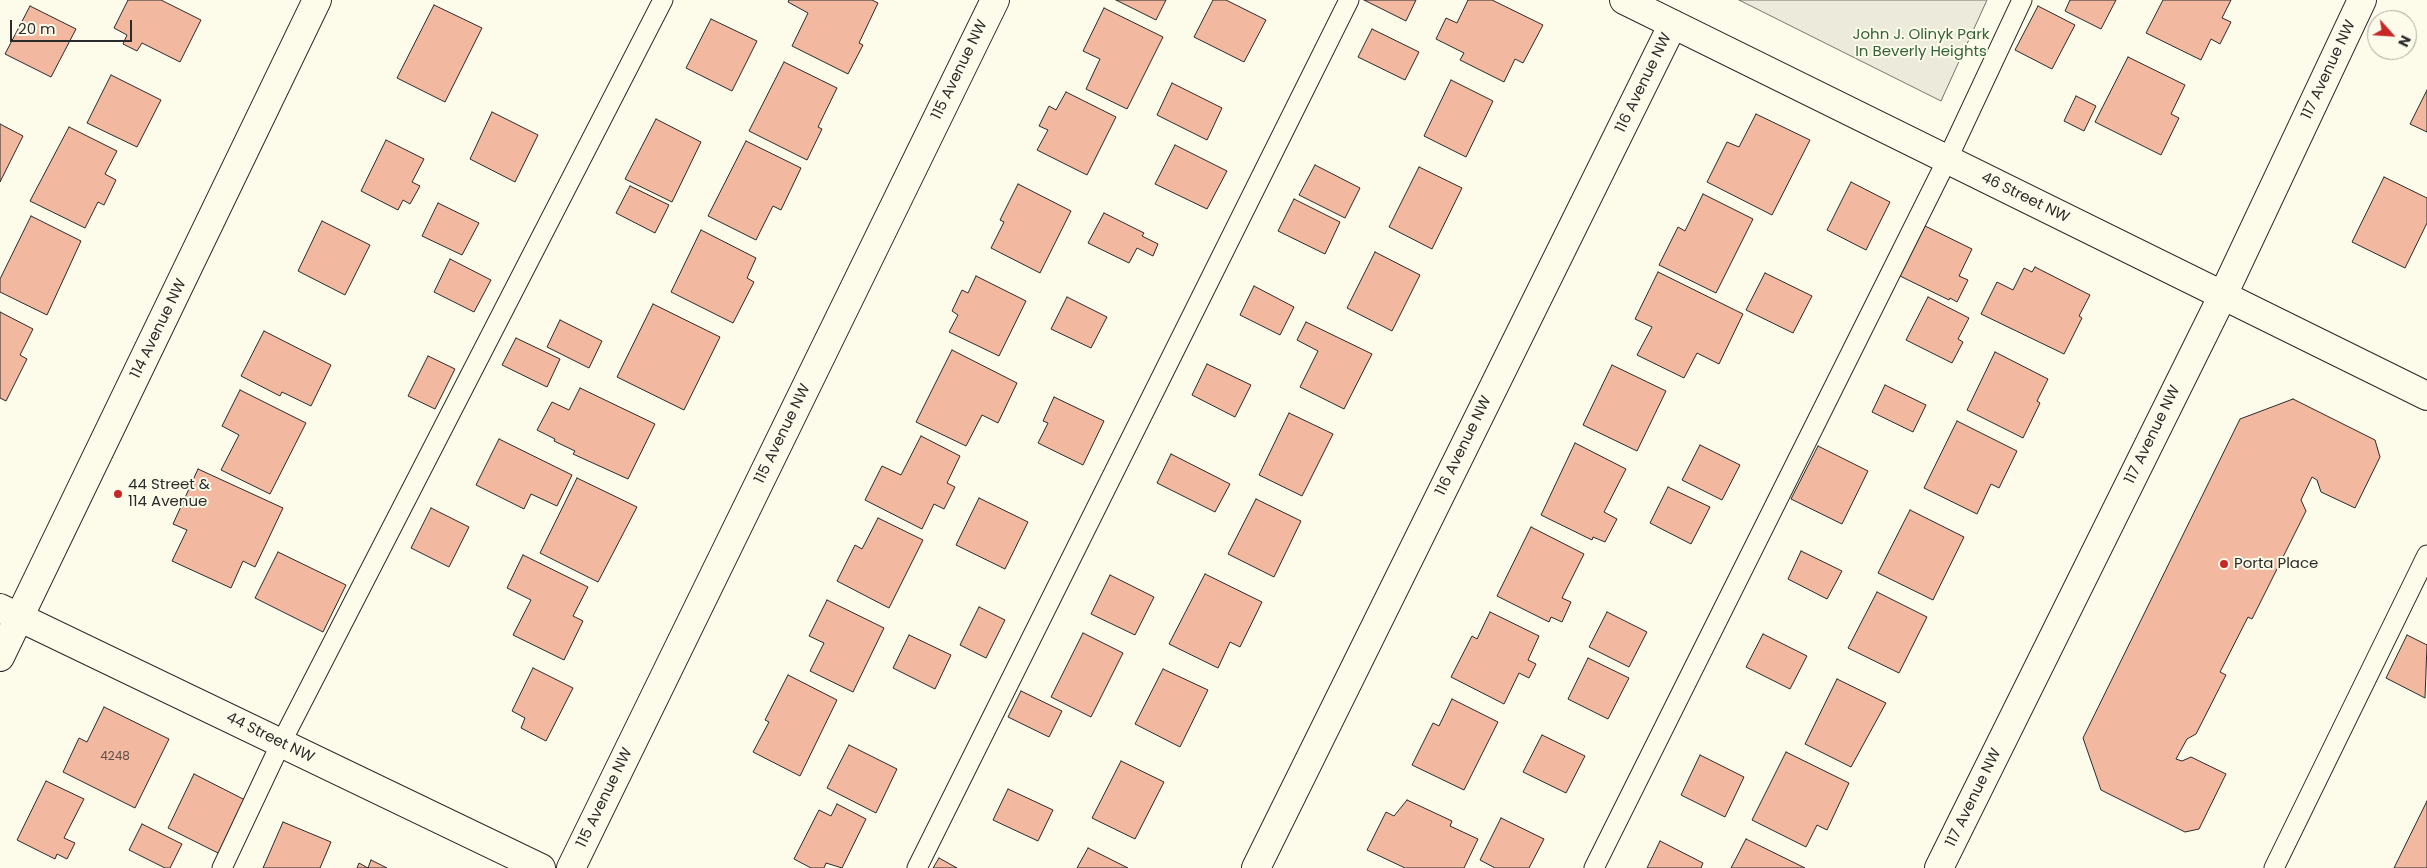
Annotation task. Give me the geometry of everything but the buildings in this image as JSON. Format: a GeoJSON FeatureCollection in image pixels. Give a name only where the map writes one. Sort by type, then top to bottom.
{"type":"FeatureCollection","features":[{"type":"Feature","properties":{"kind":"street","name":"114 Avenue NW"},"geometry":{"type":"LineString","coordinates":[[0,657],[10,612],[317,0]]}},
{"type":"Feature","properties":{"kind":"street","name":"115 Avenue NW"},"geometry":{"type":"LineString","coordinates":[[571,868],[995,0]]}},
{"type":"Feature","properties":{"kind":"street","name":"46 Street NW"},"geometry":{"type":"LineString","coordinates":[[1624,0],[2427,396]]}},
{"type":"Feature","properties":{"kind":"street","name":"117 Avenue NW"},"geometry":{"type":"LineString","coordinates":[[1939,868],[2222,296],[2362,0]]}},
{"type":"Feature","properties":{"kind":"street","name":"116 Avenue NW"},"geometry":{"type":"LineString","coordinates":[[1256,868],[1673,24]]}},
{"type":"Feature","properties":{"kind":"street","name":"44 Street NW"},"geometry":{"type":"LineString","coordinates":[[10,612],[541,868]]}},
{"type":"Feature","properties":{"kind":"lane"},"geometry":{"type":"LineString","coordinates":[[222,868],[281,743],[663,0]]}},
{"type":"Feature","properties":{"kind":"lane"},"geometry":{"type":"LineString","coordinates":[[917,868],[1349,0]]}},
{"type":"Feature","properties":{"kind":"lane"},"geometry":{"type":"LineString","coordinates":[[1594,868],[1947,160],[2022,0]]}},
{"type":"Feature","properties":{"kind":"lane"},"geometry":{"type":"LineString","coordinates":[[2274,868],[2427,555]]}},
{"type":"Feature","properties":{"kind":"green space","name":"John J. Olinyk Park In Beverly Heights"},"geometry":{"type":"Polygon","coordinates":[[[1739,0],[1987,0],[1941,101],[1739,0]]]}},
{"type":"Feature","properties":{"kind":"place","name":"44 Street & 114 Avenue"},"geometry":{"type":"Point","coordinates":[118,494]}},
{"type":"Feature","properties":{"kind":"place","name":"Porta Place"},"geometry":{"type":"Point","coordinates":[2224,564]}}]}
